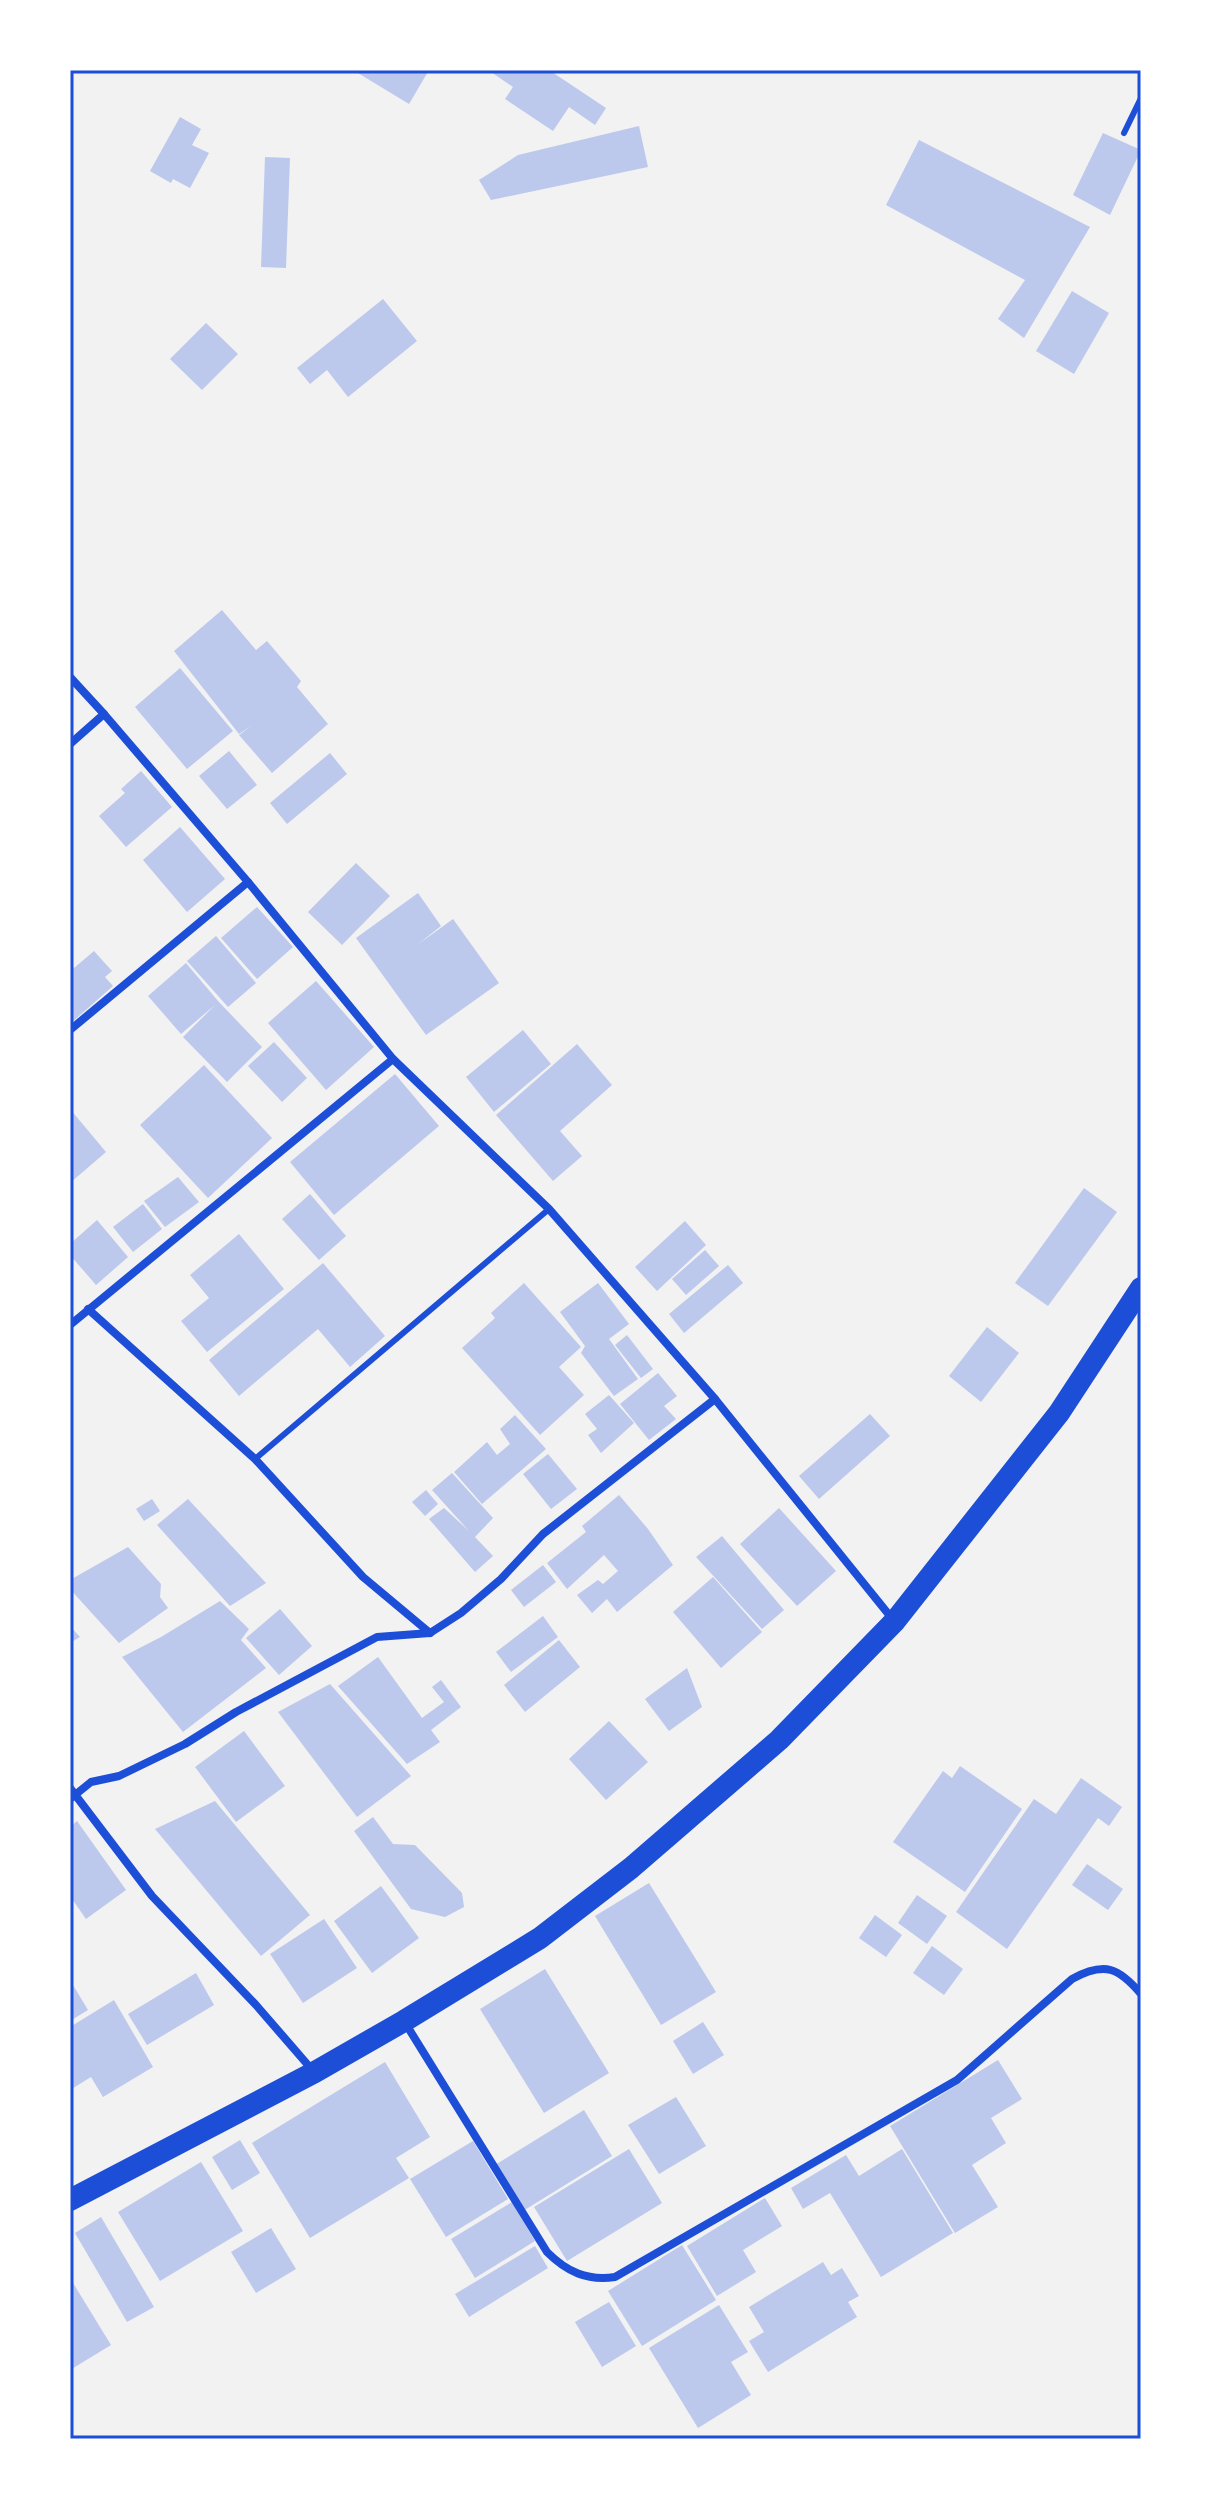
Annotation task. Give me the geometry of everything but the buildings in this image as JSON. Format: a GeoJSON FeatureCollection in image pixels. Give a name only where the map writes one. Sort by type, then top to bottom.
{"type":"FeatureCollection","features":[{"type":"Feature","properties":{"kind":"highway"},"geometry":{"type":"LineString","coordinates":[[70,2200],[315,2072],[404,2021],[540,1938],[631,1868],[779,1740],[895,1621],[1059,1413],[1141,1288]]}},
{"type":"Feature","properties":{"kind":"street"},"geometry":{"type":"LineString","coordinates":[[70,677],[248,882],[393,1059],[549,1209],[715,1399],[895,1621]]}},
{"type":"Feature","properties":{"kind":"street"},"geometry":{"type":"LineString","coordinates":[[70,744],[104,714]]}},
{"type":"Feature","properties":{"kind":"street"},"geometry":{"type":"LineString","coordinates":[[70,1030],[248,882]]}},
{"type":"Feature","properties":{"kind":"street"},"geometry":{"type":"LineString","coordinates":[[70,1325],[393,1059]]}},
{"type":"Feature","properties":{"kind":"street"},"geometry":{"type":"LineString","coordinates":[[88,1309],[255,1459],[363,1577],[430,1633]]}},
{"type":"Feature","properties":{"kind":"street"},"geometry":{"type":"LineString","coordinates":[[315,2072],[152,1896],[72,1794],[91,1782],[119,1776],[185,1744],[236,1712],[377,1637],[430,1633],[461,1613],[501,1579],[543,1534],[715,1399]]}},
{"type":"Feature","properties":{"kind":"street"},"geometry":{"type":"LineString","coordinates":[[404,2021],[547,2252],[578,2275],[603,2279],[615,2277],[957,2080],[1072,1979],[1083,1973],[1115,1971],[1125,1975],[1141,1994]]}},
{"type":"Feature","properties":{"kind":"lane"},"geometry":{"type":"LineString","coordinates":[[1124,133],[1141,98]]}},
{"type":"Feature","properties":{"kind":"lane"},"geometry":{"type":"LineString","coordinates":[[255,1459],[549,1209]]}}]}
